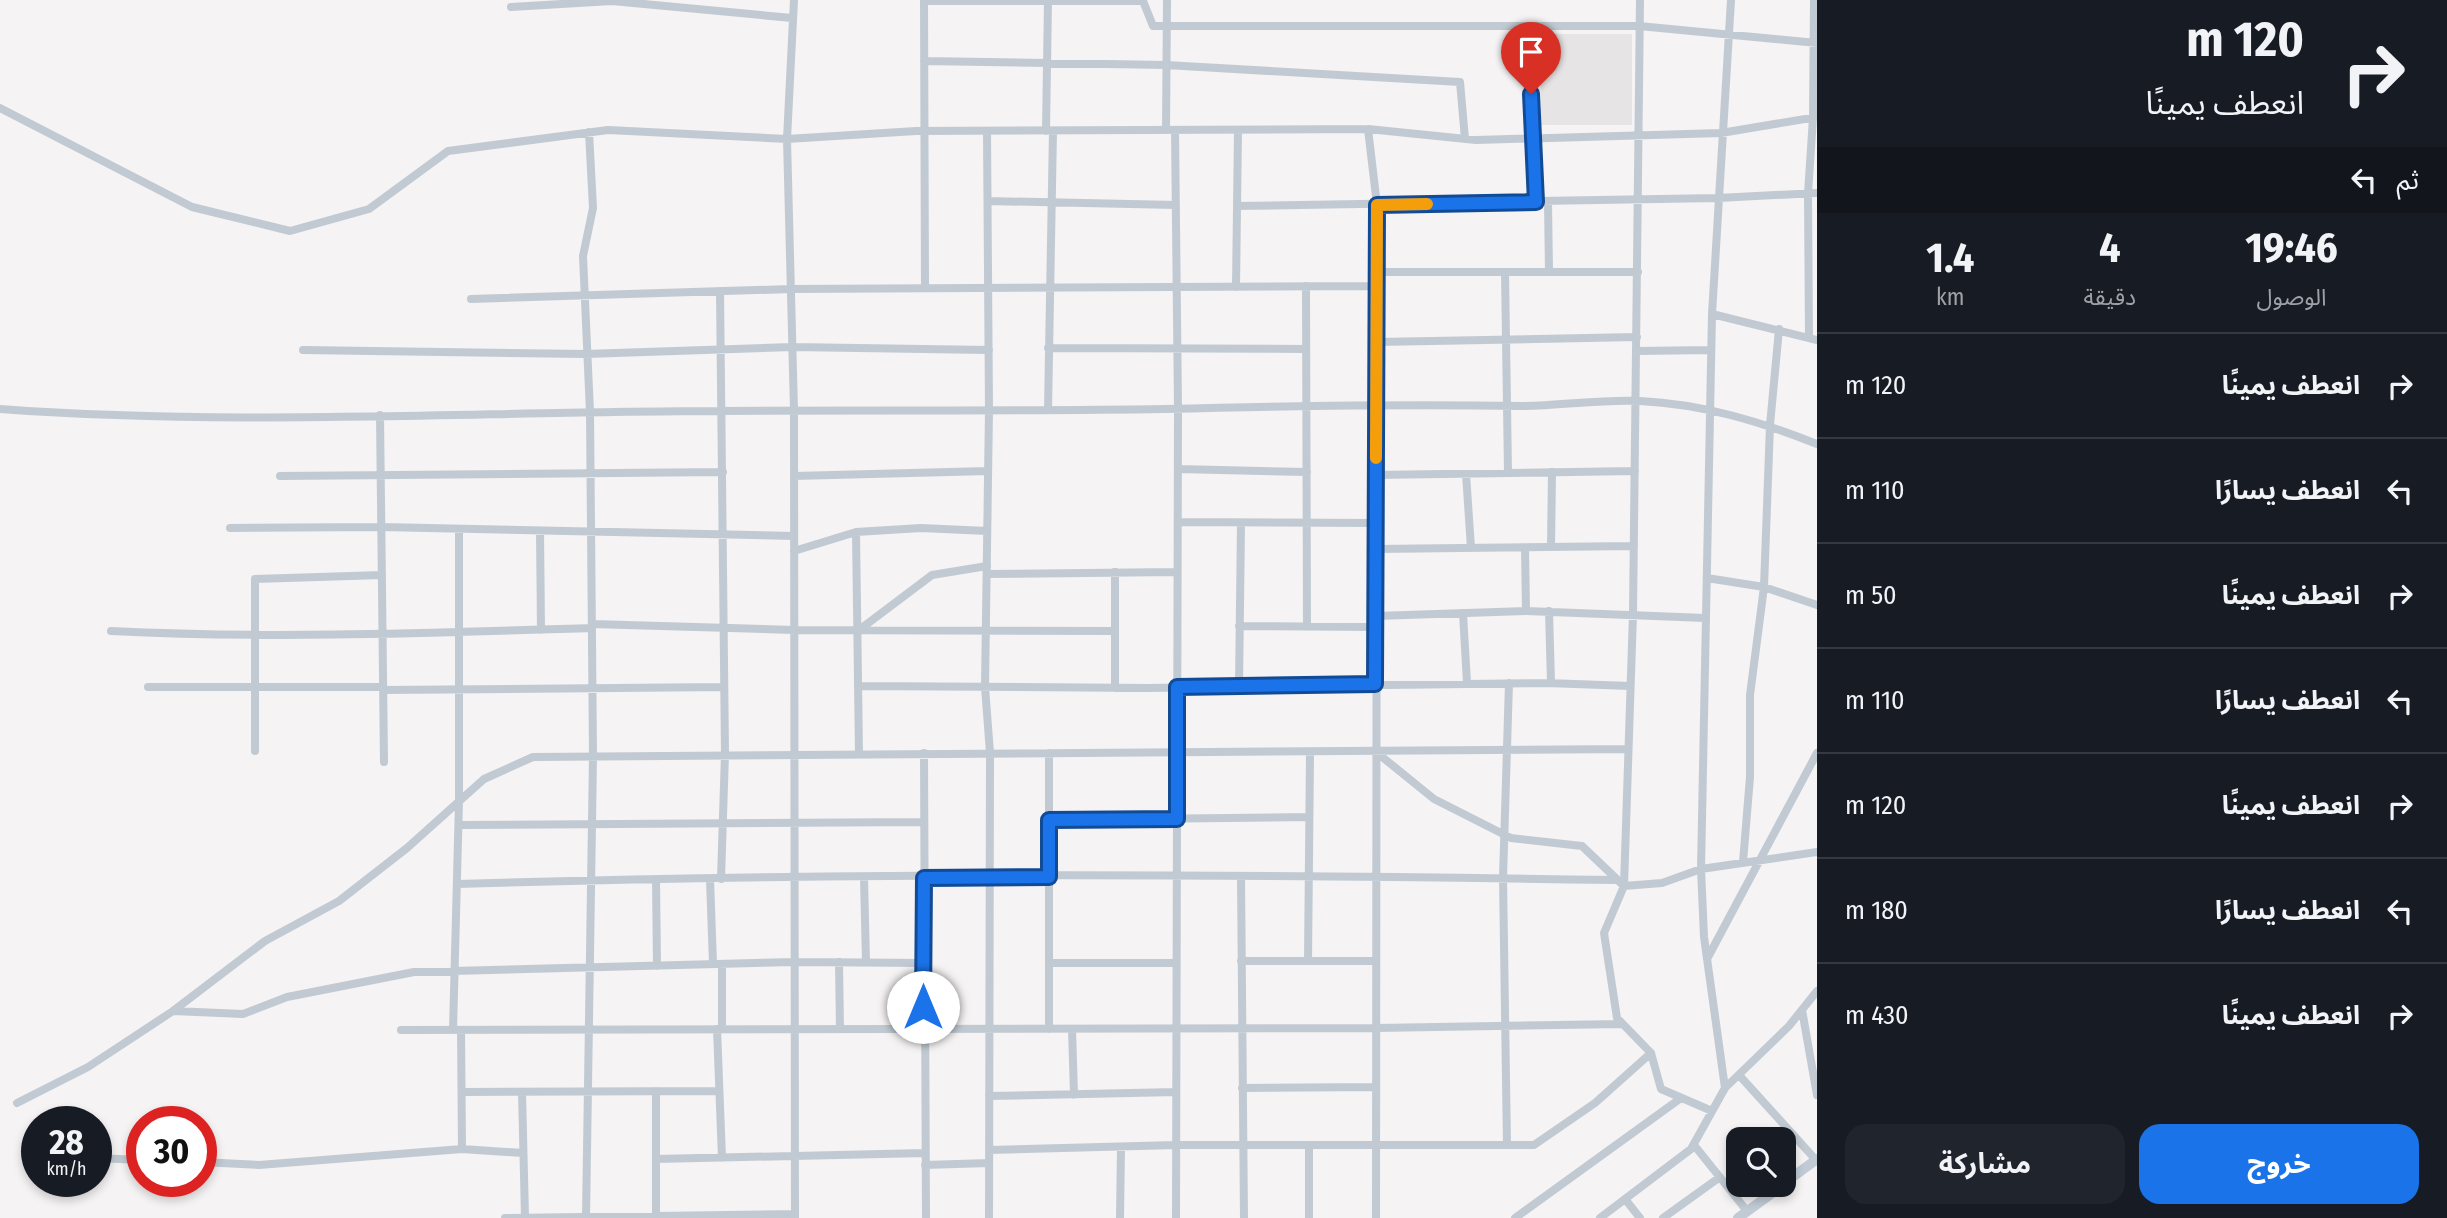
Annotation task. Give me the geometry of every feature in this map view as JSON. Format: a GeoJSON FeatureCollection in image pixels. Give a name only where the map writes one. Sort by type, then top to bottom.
{"type":"FeatureCollection","features":[{"type":"Feature","properties":{"kind":"street"},"geometry":{"type":"LineString","coordinates":[[1167,0],[1166,65],[1176,205],[1178,408],[1176,1218]]}},
{"type":"Feature","properties":{"kind":"street"},"geometry":{"type":"LineString","coordinates":[[1640,0],[1633,614],[1628,749],[1620,883],[1604,933],[1617,1018],[1651,1053],[1661,1089],[1712,1111]]}},
{"type":"Feature","properties":{"kind":"street"},"geometry":{"type":"LineString","coordinates":[[1725,1088],[1707,959],[1701,869],[1712,314],[1731,0]]}},
{"type":"Feature","properties":{"kind":"street"},"geometry":{"type":"LineString","coordinates":[[1712,314],[1813,339],[1814,0]]}},
{"type":"Feature","properties":{"kind":"street"},"geometry":{"type":"LineString","coordinates":[[510,7],[612,1],[792,18]]}},
{"type":"Feature","properties":{"kind":"street"},"geometry":{"type":"LineString","coordinates":[[505,1218],[795,1216],[794,410],[787,139],[793,1]]}},
{"type":"Feature","properties":{"kind":"street"},"geometry":{"type":"LineString","coordinates":[[925,288],[924,1],[1143,1],[1153,26],[1639,26],[1815,43]]}},
{"type":"Feature","properties":{"kind":"street"},"geometry":{"type":"LineString","coordinates":[[1048,1],[1051,202],[1048,410]]}},
{"type":"Feature","properties":{"kind":"street"},"geometry":{"type":"LineString","coordinates":[[1529,26],[1536,202]]}},
{"type":"Feature","properties":{"kind":"street"},"geometry":{"type":"LineString","coordinates":[[924,61],[1166,65],[1460,82],[1465,139]]}},
{"type":"Feature","properties":{"kind":"street"},"geometry":{"type":"LineString","coordinates":[[0,108],[192,207],[290,231],[369,209],[448,151],[608,130],[787,139],[923,131],[1368,129],[1465,139],[1532,139],[1721,133],[1815,118]]}},
{"type":"Feature","properties":{"kind":"street"},"geometry":{"type":"LineString","coordinates":[[1368,129],[1377,205],[1376,1218]]}},
{"type":"Feature","properties":{"kind":"street"},"geometry":{"type":"LineString","coordinates":[[1236,286],[1237,130]]}},
{"type":"Feature","properties":{"kind":"street"},"geometry":{"type":"LineString","coordinates":[[987,131],[989,410],[985,687],[990,753],[989,1218]]}},
{"type":"Feature","properties":{"kind":"street"},"geometry":{"type":"LineString","coordinates":[[586,1217],[593,756],[590,412],[583,295],[583,256],[593,208],[589,132]]}},
{"type":"Feature","properties":{"kind":"street"},"geometry":{"type":"LineString","coordinates":[[1237,206],[1638,200],[1813,193]]}},
{"type":"Feature","properties":{"kind":"street"},"geometry":{"type":"LineString","coordinates":[[988,201],[1176,205]]}},
{"type":"Feature","properties":{"kind":"street"},"geometry":{"type":"LineString","coordinates":[[1548,202],[1549,272]]}},
{"type":"Feature","properties":{"kind":"street"},"geometry":{"type":"LineString","coordinates":[[1377,272],[1638,272]]}},
{"type":"Feature","properties":{"kind":"street"},"geometry":{"type":"LineString","coordinates":[[1505,272],[1508,473]]}},
{"type":"Feature","properties":{"kind":"street"},"geometry":{"type":"LineString","coordinates":[[1306,286],[1307,626]]}},
{"type":"Feature","properties":{"kind":"street"},"geometry":{"type":"LineString","coordinates":[[471,299],[791,289],[1377,286]]}},
{"type":"Feature","properties":{"kind":"street"},"geometry":{"type":"LineString","coordinates":[[720,291],[725,754],[721,879]]}},
{"type":"Feature","properties":{"kind":"street"},"geometry":{"type":"LineString","coordinates":[[1743,862],[1750,778],[1750,695],[1764,587],[1770,425],[1779,329]]}},
{"type":"Feature","properties":{"kind":"street"},"geometry":{"type":"LineString","coordinates":[[1377,342],[1637,337]]}},
{"type":"Feature","properties":{"kind":"street"},"geometry":{"type":"LineString","coordinates":[[303,350],[586,354],[792,346],[989,350]]}},
{"type":"Feature","properties":{"kind":"street"},"geometry":{"type":"LineString","coordinates":[[1048,348],[1306,348]]}},
{"type":"Feature","properties":{"kind":"street"},"geometry":{"type":"LineString","coordinates":[[1637,351],[1711,350]]}},
{"type":"Feature","properties":{"kind":"street"},"geometry":{"type":"LineString","coordinates":[[0,409],[65,414],[380,415],[722,410],[1048,410],[1377,404],[1507,406],[1636,400],[1709,408],[1770,425],[1817,444]]}},
{"type":"Feature","properties":{"kind":"street"},"geometry":{"type":"LineString","coordinates":[[380,415],[384,762]]}},
{"type":"Feature","properties":{"kind":"street"},"geometry":{"type":"LineString","coordinates":[[1178,469],[1307,472]]}},
{"type":"Feature","properties":{"kind":"street"},"geometry":{"type":"LineString","coordinates":[[794,476],[988,471]]}},
{"type":"Feature","properties":{"kind":"street"},"geometry":{"type":"LineString","coordinates":[[1376,475],[1635,471]]}},
{"type":"Feature","properties":{"kind":"street"},"geometry":{"type":"LineString","coordinates":[[280,476],[723,472]]}},
{"type":"Feature","properties":{"kind":"street"},"geometry":{"type":"LineString","coordinates":[[1552,472],[1552,547]]}},
{"type":"Feature","properties":{"kind":"street"},"geometry":{"type":"LineString","coordinates":[[1466,474],[1471,548]]}},
{"type":"Feature","properties":{"kind":"street"},"geometry":{"type":"LineString","coordinates":[[1178,522],[1376,523]]}},
{"type":"Feature","properties":{"kind":"street"},"geometry":{"type":"LineString","coordinates":[[1239,686],[1241,523]]}},
{"type":"Feature","properties":{"kind":"street"},"geometry":{"type":"LineString","coordinates":[[230,528],[381,527],[794,536]]}},
{"type":"Feature","properties":{"kind":"street"},"geometry":{"type":"LineString","coordinates":[[794,551],[856,531],[921,528],[987,531]]}},
{"type":"Feature","properties":{"kind":"street"},"geometry":{"type":"LineString","coordinates":[[459,529],[461,689],[455,971],[462,1149]]}},
{"type":"Feature","properties":{"kind":"street"},"geometry":{"type":"LineString","coordinates":[[540,531],[541,630]]}},
{"type":"Feature","properties":{"kind":"street"},"geometry":{"type":"LineString","coordinates":[[856,531],[859,754]]}},
{"type":"Feature","properties":{"kind":"street"},"geometry":{"type":"LineString","coordinates":[[1376,549],[1634,546]]}},
{"type":"Feature","properties":{"kind":"street"},"geometry":{"type":"LineString","coordinates":[[1525,548],[1525,611]]}},
{"type":"Feature","properties":{"kind":"street"},"geometry":{"type":"LineString","coordinates":[[859,630],[932,575],[987,570],[1177,572]]}},
{"type":"Feature","properties":{"kind":"street"},"geometry":{"type":"LineString","coordinates":[[1115,572],[1115,688]]}},
{"type":"Feature","properties":{"kind":"street"},"geometry":{"type":"LineString","coordinates":[[255,751],[255,579],[382,575]]}},
{"type":"Feature","properties":{"kind":"street"},"geometry":{"type":"LineString","coordinates":[[1707,578],[1764,587],[1817,605]]}},
{"type":"Feature","properties":{"kind":"street"},"geometry":{"type":"LineString","coordinates":[[1376,615],[1549,611],[1705,618]]}},
{"type":"Feature","properties":{"kind":"street"},"geometry":{"type":"LineString","coordinates":[[1549,611],[1550,683]]}},
{"type":"Feature","properties":{"kind":"street"},"geometry":{"type":"LineString","coordinates":[[1463,613],[1467,683]]}},
{"type":"Feature","properties":{"kind":"street"},"geometry":{"type":"LineString","coordinates":[[111,631],[255,635],[383,634],[592,626],[794,630],[954,628],[986,632],[1115,631]]}},
{"type":"Feature","properties":{"kind":"street"},"geometry":{"type":"LineString","coordinates":[[1240,626],[1376,626]]}},
{"type":"Feature","properties":{"kind":"street"},"geometry":{"type":"LineString","coordinates":[[860,686],[1115,688],[1467,683],[1630,686]]}},
{"type":"Feature","properties":{"kind":"street"},"geometry":{"type":"LineString","coordinates":[[1507,1145],[1503,878],[1509,683]]}},
{"type":"Feature","properties":{"kind":"street"},"geometry":{"type":"LineString","coordinates":[[148,687],[724,687]]}},
{"type":"Feature","properties":{"kind":"street"},"geometry":{"type":"LineString","coordinates":[[17,1103],[88,1068],[173,1011],[265,941],[340,901],[407,848],[484,779],[533,757],[1628,749]]}},
{"type":"Feature","properties":{"kind":"street"},"geometry":{"type":"LineString","coordinates":[[1308,961],[1310,752]]}},
{"type":"Feature","properties":{"kind":"street"},"geometry":{"type":"LineString","coordinates":[[1376,752],[1434,799],[1504,835],[1581,846],[1620,883]]}},
{"type":"Feature","properties":{"kind":"street"},"geometry":{"type":"LineString","coordinates":[[1707,959],[1817,752]]}},
{"type":"Feature","properties":{"kind":"street"},"geometry":{"type":"LineString","coordinates":[[924,753],[923,1029],[926,1218]]}},
{"type":"Feature","properties":{"kind":"street"},"geometry":{"type":"LineString","coordinates":[[1049,753],[1049,1029]]}},
{"type":"Feature","properties":{"kind":"street"},"geometry":{"type":"LineString","coordinates":[[1049,820],[1309,817]]}},
{"type":"Feature","properties":{"kind":"street"},"geometry":{"type":"LineString","coordinates":[[459,824],[924,821]]}},
{"type":"Feature","properties":{"kind":"street"},"geometry":{"type":"LineString","coordinates":[[457,884],[591,880],[990,877],[1503,878],[1662,883],[1701,869],[1817,852]]}},
{"type":"Feature","properties":{"kind":"street"},"geometry":{"type":"LineString","coordinates":[[1241,877],[1244,1218]]}},
{"type":"Feature","properties":{"kind":"street"},"geometry":{"type":"LineString","coordinates":[[864,878],[866,962]]}},
{"type":"Feature","properties":{"kind":"street"},"geometry":{"type":"LineString","coordinates":[[710,879],[717,964],[722,1158]]}},
{"type":"Feature","properties":{"kind":"street"},"geometry":{"type":"LineString","coordinates":[[656,880],[657,966]]}},
{"type":"Feature","properties":{"kind":"street"},"geometry":{"type":"LineString","coordinates":[[1241,961],[1376,961]]}},
{"type":"Feature","properties":{"kind":"street"},"geometry":{"type":"LineString","coordinates":[[173,1011],[243,1014],[300,995],[414,972],[794,962],[923,963]]}},
{"type":"Feature","properties":{"kind":"street"},"geometry":{"type":"LineString","coordinates":[[839,962],[840,1030]]}},
{"type":"Feature","properties":{"kind":"street"},"geometry":{"type":"LineString","coordinates":[[1049,963],[1176,963]]}},
{"type":"Feature","properties":{"kind":"street"},"geometry":{"type":"LineString","coordinates":[[1600,1218],[1694,1145],[1725,1088],[1802,1010],[1817,991]]}},
{"type":"Feature","properties":{"kind":"street"},"geometry":{"type":"LineString","coordinates":[[1802,1010],[1817,1095]]}},
{"type":"Feature","properties":{"kind":"street"},"geometry":{"type":"LineString","coordinates":[[401,1030],[1376,1028],[1622,1024]]}},
{"type":"Feature","properties":{"kind":"street"},"geometry":{"type":"LineString","coordinates":[[1072,1029],[1073,1095]]}},
{"type":"Feature","properties":{"kind":"street"},"geometry":{"type":"LineString","coordinates":[[989,1150],[1176,1145],[1534,1145],[1595,1103],[1651,1053]]}},
{"type":"Feature","properties":{"kind":"street"},"geometry":{"type":"LineString","coordinates":[[1739,1075],[1817,1160],[1796,1175]]}},
{"type":"Feature","properties":{"kind":"street"},"geometry":{"type":"LineString","coordinates":[[1242,1088],[1376,1087]]}},
{"type":"Feature","properties":{"kind":"street"},"geometry":{"type":"LineString","coordinates":[[656,1091],[656,1217]]}},
{"type":"Feature","properties":{"kind":"street"},"geometry":{"type":"LineString","coordinates":[[461,1092],[719,1091]]}},
{"type":"Feature","properties":{"kind":"street"},"geometry":{"type":"LineString","coordinates":[[522,1092],[525,1217]]}},
{"type":"Feature","properties":{"kind":"street"},"geometry":{"type":"LineString","coordinates":[[989,1096],[1176,1093]]}},
{"type":"Feature","properties":{"kind":"street"},"geometry":{"type":"LineString","coordinates":[[1515,1218],[1681,1098]]}},
{"type":"Feature","properties":{"kind":"street"},"geometry":{"type":"LineString","coordinates":[[1309,1145],[1309,1218]]}},
{"type":"Feature","properties":{"kind":"street"},"geometry":{"type":"LineString","coordinates":[[1694,1145],[1720,1177],[1743,1215],[1766,1197]]}},
{"type":"Feature","properties":{"kind":"street"},"geometry":{"type":"LineString","coordinates":[[1120,1218],[1121,1147]]}},
{"type":"Feature","properties":{"kind":"street"},"geometry":{"type":"LineString","coordinates":[[217,1163],[259,1165],[462,1149],[523,1153]]}},
{"type":"Feature","properties":{"kind":"street"},"geometry":{"type":"LineString","coordinates":[[656,1159],[925,1153]]}},
{"type":"Feature","properties":{"kind":"street"},"geometry":{"type":"LineString","coordinates":[[925,1165],[989,1163]]}},
{"type":"Feature","properties":{"kind":"street"},"geometry":{"type":"LineString","coordinates":[[1663,1218],[1720,1177]]}},
{"type":"Feature","properties":{"kind":"street"},"geometry":{"type":"LineString","coordinates":[[1625,1199],[1640,1218]]}},
{"type":"Feature","properties":{"kind":"shaded area"},"geometry":{"type":"Polygon","coordinates":[[[1540,34],[1632,34],[1632,125],[1541,125],[1540,34]]]}},
{"type":"Feature","properties":{"kind":"slow traffic"},"geometry":{"type":"LineString","coordinates":[[1376,458],[1377,205],[1427,204]]}},
{"type":"Feature","properties":{"kind":"route"},"geometry":{"type":"LineString","coordinates":[[923,1007],[924,878],[1049,877],[1049,820],[1177,819],[1177,687],[1375,684],[1377,205],[1536,202],[1531,94]]}}]}
